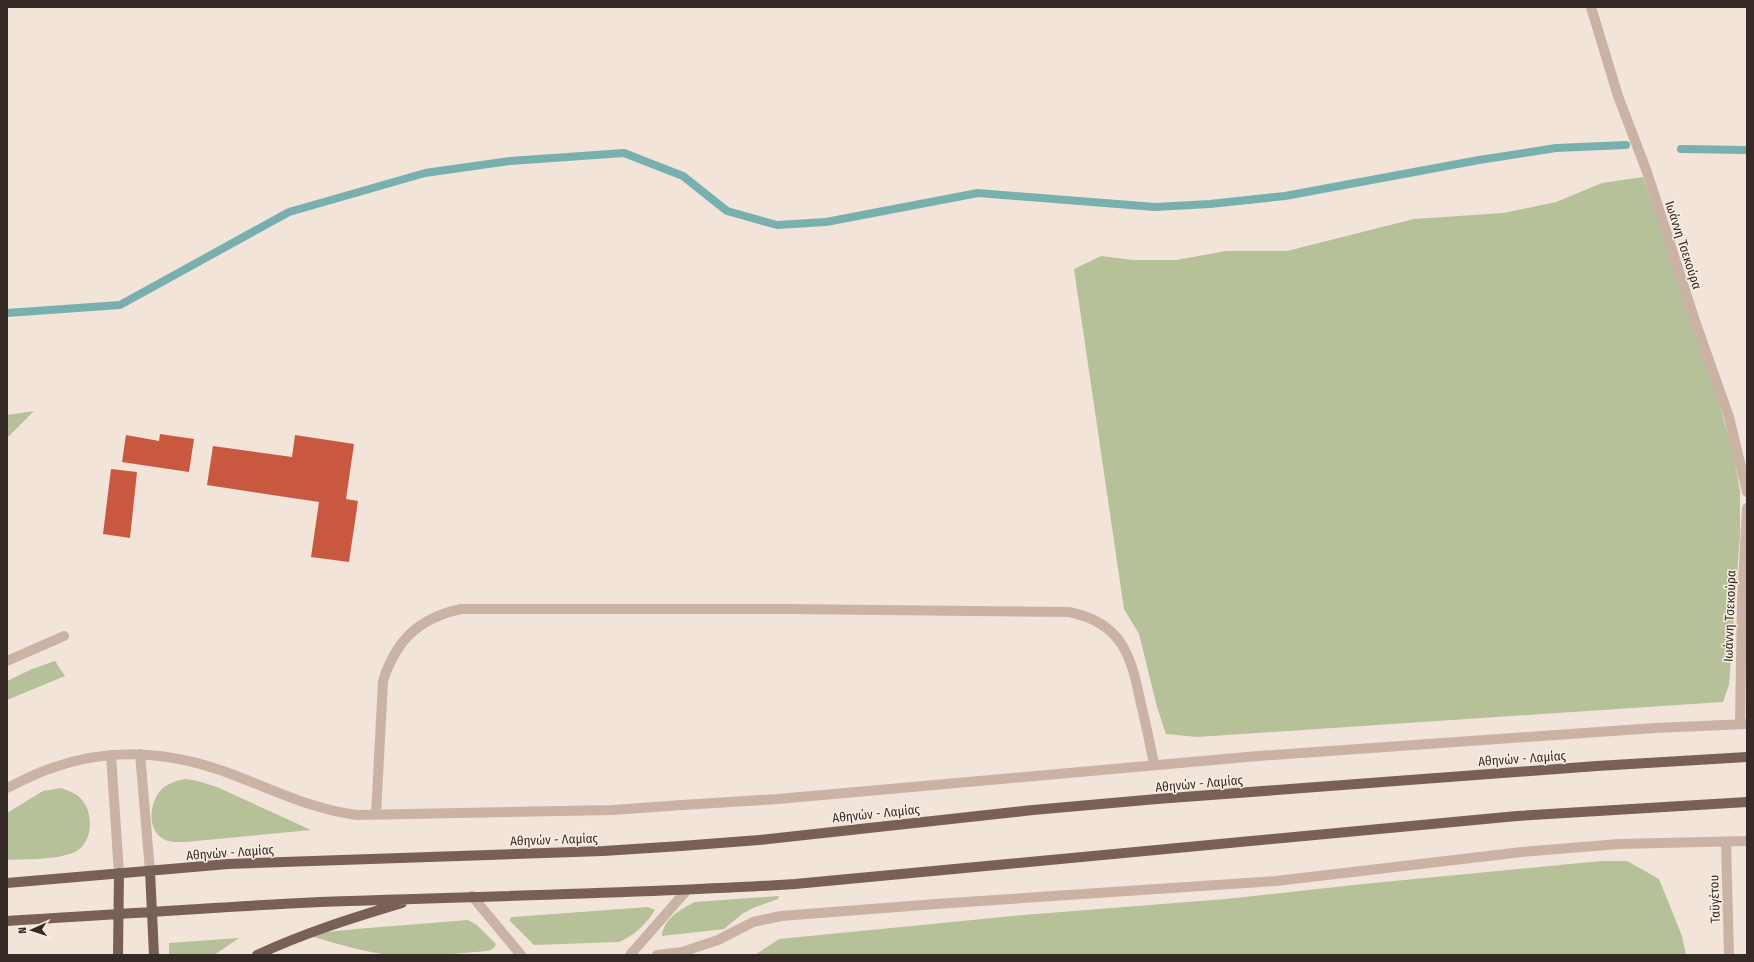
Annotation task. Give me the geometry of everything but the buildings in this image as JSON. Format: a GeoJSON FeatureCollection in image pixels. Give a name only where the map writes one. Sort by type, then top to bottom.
{"type":"FeatureCollection","features":[{"type":"Feature","properties":{"kind":"main road","name":"Αθηνών - Λαμίας"},"geometry":{"type":"LineString","coordinates":[[7,883],[228,864],[674,847],[758,840],[1026,810],[1157,799],[1597,766],[1747,757]]}},
{"type":"Feature","properties":{"kind":"main road"},"geometry":{"type":"LineString","coordinates":[[7,921],[248,906],[472,896],[686,891],[795,884],[1517,816],[1747,802]]}},
{"type":"Feature","properties":{"kind":"main road"},"geometry":{"type":"LineString","coordinates":[[150,871],[154,955]]}},
{"type":"Feature","properties":{"kind":"main road"},"geometry":{"type":"LineString","coordinates":[[118,955],[120,914],[119,873]]}},
{"type":"Feature","properties":{"kind":"main road"},"geometry":{"type":"LineString","coordinates":[[257,955],[287,941],[328,925],[416,899]]}},
{"type":"Feature","properties":{"kind":"street","name":"Ιωάννη Τσεκούρα"},"geometry":{"type":"LineString","coordinates":[[1590,7],[1618,96],[1647,172],[1695,321],[1729,417],[1747,492]]}},
{"type":"Feature","properties":{"kind":"street","name":"Ιωάννη Τσεκούρα"},"geometry":{"type":"LineString","coordinates":[[1744,724],[1742,600],[1747,508]]}},
{"type":"Feature","properties":{"kind":"street"},"geometry":{"type":"LineString","coordinates":[[376,815],[383,681],[388,665],[396,650],[417,627],[445,613],[461,609],[795,609],[1069,612],[1081,614],[1093,618],[1104,625],[1122,643],[1135,671],[1154,764]]}},
{"type":"Feature","properties":{"kind":"street"},"geometry":{"type":"LineString","coordinates":[[7,661],[64,636]]}},
{"type":"Feature","properties":{"kind":"street"},"geometry":{"type":"LineString","coordinates":[[7,788],[52,768],[90,758],[111,755],[154,754],[202,763],[314,806],[339,813],[376,815],[613,810],[778,799],[1154,764],[1647,729],[1744,724]]}},
{"type":"Feature","properties":{"kind":"street"},"geometry":{"type":"LineString","coordinates":[[140,754],[150,871]]}},
{"type":"Feature","properties":{"kind":"street"},"geometry":{"type":"LineString","coordinates":[[111,755],[119,873]]}},
{"type":"Feature","properties":{"kind":"street"},"geometry":{"type":"LineString","coordinates":[[657,955],[682,952],[718,940],[753,922],[781,916],[1276,880],[1450,860],[1619,844],[1747,841]]}},
{"type":"Feature","properties":{"kind":"street","name":"Ταϋγέτου"},"geometry":{"type":"LineString","coordinates":[[1726,842],[1729,955]]}},
{"type":"Feature","properties":{"kind":"street"},"geometry":{"type":"LineString","coordinates":[[630,955],[686,891]]}},
{"type":"Feature","properties":{"kind":"street"},"geometry":{"type":"LineString","coordinates":[[472,896],[521,955]]}},
{"type":"Feature","properties":{"kind":"green space"},"geometry":{"type":"Polygon","coordinates":[[[1643,177],[1702,345],[1733,451],[1740,491],[1740,534],[1729,685],[1723,702],[1197,737],[1166,734],[1157,707],[1139,634],[1124,609],[1074,269],[1101,256],[1133,260],[1176,260],[1226,251],[1287,251],[1414,219],[1503,213],[1556,202],[1602,183],[1643,177]]]}},
{"type":"Feature","properties":{"kind":"green space"},"geometry":{"type":"Polygon","coordinates":[[[34,411],[7,438],[7,415],[34,411]]]}},
{"type":"Feature","properties":{"kind":"green space"},"geometry":{"type":"Polygon","coordinates":[[[55,661],[65,676],[7,700],[7,681],[32,669],[55,661]]]}},
{"type":"Feature","properties":{"kind":"green space"},"geometry":{"type":"Polygon","coordinates":[[[186,779],[217,787],[311,830],[186,842],[165,840],[157,833],[152,821],[155,799],[165,786],[186,779]]]}},
{"type":"Feature","properties":{"kind":"green space"},"geometry":{"type":"Polygon","coordinates":[[[61,788],[72,792],[82,800],[86,806],[90,820],[90,828],[81,848],[68,855],[42,859],[7,860],[7,813],[43,791],[61,788]]]}},
{"type":"Feature","properties":{"kind":"green space"},"geometry":{"type":"Polygon","coordinates":[[[1601,861],[1627,861],[1659,879],[1682,936],[1686,955],[755,955],[779,939],[1023,915],[1226,899],[1601,861]]]}},
{"type":"Feature","properties":{"kind":"green space"},"geometry":{"type":"Polygon","coordinates":[[[779,896],[778,899],[753,908],[742,914],[724,929],[662,936],[663,930],[669,920],[679,911],[695,902],[779,896]]]}},
{"type":"Feature","properties":{"kind":"green space"},"geometry":{"type":"Polygon","coordinates":[[[648,907],[655,910],[648,920],[635,933],[619,942],[534,945],[510,921],[510,918],[513,917],[648,907]]]}},
{"type":"Feature","properties":{"kind":"green space"},"geometry":{"type":"Polygon","coordinates":[[[468,920],[477,925],[496,944],[494,948],[488,951],[425,956],[399,956],[368,951],[313,937],[326,932],[468,920]]]}},
{"type":"Feature","properties":{"kind":"green space"},"geometry":{"type":"Polygon","coordinates":[[[239,938],[214,955],[169,955],[169,943],[239,938]]]}},
{"type":"Feature","properties":{"kind":"waterway"},"geometry":{"type":"LineString","coordinates":[[7,313],[120,305],[289,212],[425,173],[510,161],[624,153],[683,176],[727,211],[777,225],[826,222],[978,193],[1155,207],[1210,204],[1285,196],[1479,160],[1556,148],[1626,145]]}},
{"type":"Feature","properties":{"kind":"waterway"},"geometry":{"type":"LineString","coordinates":[[1681,149],[1747,150]]}}]}
